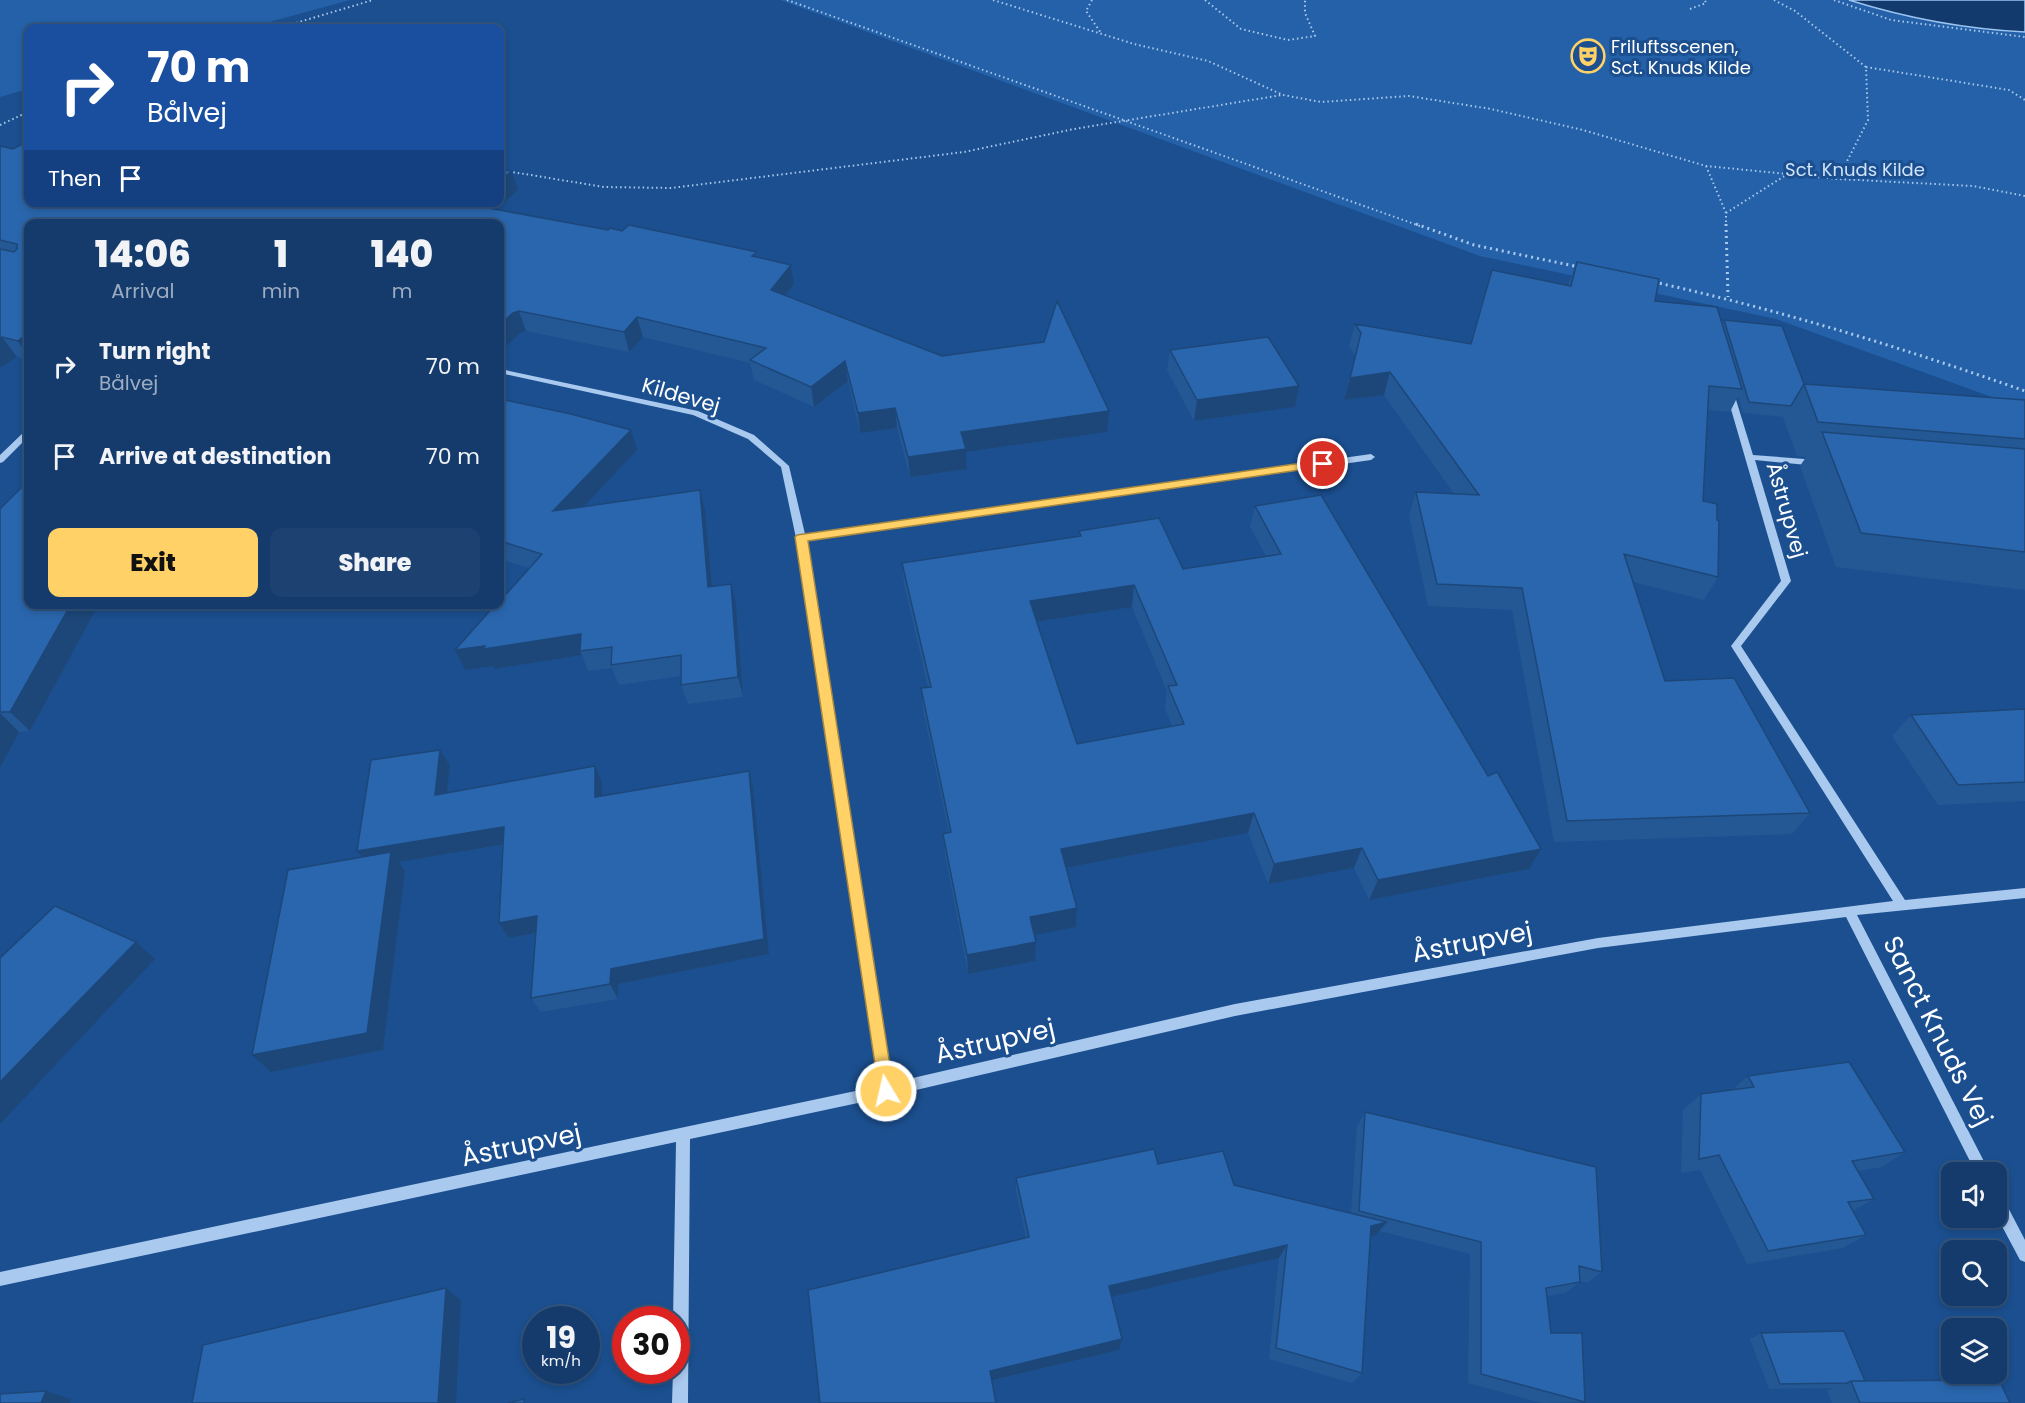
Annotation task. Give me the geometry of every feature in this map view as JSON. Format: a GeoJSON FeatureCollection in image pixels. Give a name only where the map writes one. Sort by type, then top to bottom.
{"type":"FeatureCollection","features":[{"type":"Feature","properties":{"kind":"street","name":"Kildevej"},"geometry":{"type":"LineString","coordinates":[[504,372],[694,413],[751,437],[785,466],[801,537],[886,1091]]}},
{"type":"Feature","properties":{"kind":"street","name":"Åstrupvej"},"geometry":{"type":"LineString","coordinates":[[1727,380],[1786,581],[1736,646],[1902,905]]}},
{"type":"Feature","properties":{"kind":"street"},"geometry":{"type":"LineString","coordinates":[[0,460],[24,437]]}},
{"type":"Feature","properties":{"kind":"street"},"geometry":{"type":"LineString","coordinates":[[801,537],[1371,457]]}},
{"type":"Feature","properties":{"kind":"street","name":"Åstrupvej"},"geometry":{"type":"LineString","coordinates":[[1749,457],[1830,464]]}},
{"type":"Feature","properties":{"kind":"street","name":"Åstrupvej"},"geometry":{"type":"LineString","coordinates":[[0,1279],[886,1091],[1258,1006],[1598,943],[1849,911],[2025,893]]}},
{"type":"Feature","properties":{"kind":"street","name":"Sanct Knuds Vej"},"geometry":{"type":"LineString","coordinates":[[1849,911],[1977,1162]]}},
{"type":"Feature","properties":{"kind":"street"},"geometry":{"type":"LineString","coordinates":[[680,1403],[683,1134]]}},
{"type":"Feature","properties":{"kind":"street"},"geometry":{"type":"LineString","coordinates":[[2007,1220],[2025,1255]]}},
{"type":"Feature","properties":{"kind":"path"},"geometry":{"type":"LineString","coordinates":[[292,24],[373,0]]}},
{"type":"Feature","properties":{"kind":"path"},"geometry":{"type":"LineString","coordinates":[[787,0],[1474,245],[1589,269]]}},
{"type":"Feature","properties":{"kind":"path"},"geometry":{"type":"LineString","coordinates":[[993,0],[1134,44],[1208,61],[1283,95],[1321,102],[1409,96],[1583,130],[1706,166],[1838,178],[1973,186],[2025,196]]}},
{"type":"Feature","properties":{"kind":"path"},"geometry":{"type":"LineString","coordinates":[[1092,0],[1086,11],[1102,34]]}},
{"type":"Feature","properties":{"kind":"path"},"geometry":{"type":"LineString","coordinates":[[1205,0],[1241,29],[1288,40],[1315,36],[1305,13],[1305,0]]}},
{"type":"Feature","properties":{"kind":"path"},"geometry":{"type":"LineString","coordinates":[[1690,9],[1706,3],[1705,0]]}},
{"type":"Feature","properties":{"kind":"path"},"geometry":{"type":"LineString","coordinates":[[1774,0],[1795,11],[1866,67],[2008,90],[2025,100]]}},
{"type":"Feature","properties":{"kind":"path"},"geometry":{"type":"LineString","coordinates":[[1834,0],[1891,20],[2025,37]]}},
{"type":"Feature","properties":{"kind":"path"},"geometry":{"type":"LineString","coordinates":[[1838,178],[1868,120],[1866,67]]}},
{"type":"Feature","properties":{"kind":"path"},"geometry":{"type":"LineString","coordinates":[[504,171],[604,187],[671,188],[964,152],[1074,129],[1283,95]]}},
{"type":"Feature","properties":{"kind":"path"},"geometry":{"type":"LineString","coordinates":[[0,125],[24,114]]}},
{"type":"Feature","properties":{"kind":"path"},"geometry":{"type":"LineString","coordinates":[[1706,166],[1726,213],[1728,297]]}},
{"type":"Feature","properties":{"kind":"path"},"geometry":{"type":"LineString","coordinates":[[1726,213],[1787,174]]}},
{"type":"Feature","properties":{"kind":"path"},"geometry":{"type":"LineString","coordinates":[[1647,281],[1728,297],[1828,325],[2025,391]]}},
{"type":"Feature","properties":{"kind":"green space"},"geometry":{"type":"Polygon","coordinates":[[[0,0],[350,0],[263,24],[24,24],[24,90],[0,97],[0,0]]]}},
{"type":"Feature","properties":{"kind":"green space","name":"Sct. Knuds Kilde"},"geometry":{"type":"Polygon","coordinates":[[[780,0],[2025,0],[2025,409],[1776,319],[1480,256],[780,0]]]}},
{"type":"Feature","properties":{"kind":"shaded area"},"geometry":{"type":"Polygon","coordinates":[[[1849,0],[2025,0],[2025,32],[1936,22],[1849,0]]]}},
{"type":"Feature","properties":{"kind":"building"},"geometry":{"type":"Polygon","coordinates":[[[24,143],[24,207],[483,207],[608,230],[610,228],[622,231],[629,225],[757,252],[752,256],[791,265],[771,290],[942,356],[1044,342],[1057,301],[1109,411],[961,432],[966,449],[908,457],[895,408],[858,413],[845,361],[811,387],[750,360],[766,348],[637,317],[624,332],[519,311],[504,321],[504,219],[24,219],[24,336],[18,341],[0,338],[0,249],[14,252],[17,244],[0,240],[0,146],[13,149],[24,143]]]}},
{"type":"Feature","properties":{"kind":"building"},"geometry":{"type":"Polygon","coordinates":[[[504,170],[512,171],[504,178],[504,170]]]}},
{"type":"Feature","properties":{"kind":"building"},"geometry":{"type":"Polygon","coordinates":[[[1577,262],[1659,279],[1655,301],[1717,307],[1742,389],[1709,386],[1703,501],[1717,504],[1718,577],[1624,554],[1665,681],[1734,678],[1810,813],[1567,821],[1522,588],[1437,584],[1416,492],[1479,495],[1390,372],[1350,378],[1361,333],[1355,324],[1471,344],[1492,270],[1571,286],[1577,262]]]}},
{"type":"Feature","properties":{"kind":"building"},"geometry":{"type":"Polygon","coordinates":[[[1724,320],[1782,326],[1804,384],[1791,406],[1749,402],[1724,320]]]}},
{"type":"Feature","properties":{"kind":"building"},"geometry":{"type":"Polygon","coordinates":[[[1268,337],[1299,386],[1197,400],[1170,350],[1268,337]]]}},
{"type":"Feature","properties":{"kind":"building"},"geometry":{"type":"Polygon","coordinates":[[[1804,384],[2025,400],[2025,439],[1818,422],[1804,384]]]}},
{"type":"Feature","properties":{"kind":"building"},"geometry":{"type":"Polygon","coordinates":[[[504,400],[631,430],[553,511],[700,490],[708,587],[731,584],[738,677],[681,685],[681,655],[611,665],[612,647],[580,651],[581,634],[484,649],[485,646],[455,650],[492,609],[504,609],[504,597],[542,554],[504,542],[504,400]]]}},
{"type":"Feature","properties":{"kind":"building"},"geometry":{"type":"Polygon","coordinates":[[[1822,432],[2025,449],[2025,552],[1861,533],[1822,432]]]}},
{"type":"Feature","properties":{"kind":"building"},"geometry":{"type":"Polygon","coordinates":[[[24,485],[24,609],[68,609],[10,712],[0,712],[0,509],[24,485]]]}},
{"type":"Feature","properties":{"kind":"building"},"geometry":{"type":"Polygon","coordinates":[[[1321,495],[1488,776],[1497,772],[1541,849],[1378,880],[1362,848],[1274,864],[1254,813],[1061,849],[1077,908],[1030,917],[1036,942],[967,955],[943,834],[951,832],[921,688],[931,687],[902,563],[1081,536],[1079,531],[1159,518],[1183,569],[1281,554],[1255,506],[1321,495]],[[1134,585],[1030,601],[1077,744],[1184,724],[1168,686],[1177,685],[1134,585]]]}},
{"type":"Feature","properties":{"kind":"building"},"geometry":{"type":"Polygon","coordinates":[[[2025,709],[2025,782],[1958,785],[1911,715],[2025,709]]]}},
{"type":"Feature","properties":{"kind":"building"},"geometry":{"type":"Polygon","coordinates":[[[440,750],[435,795],[595,766],[595,797],[749,771],[764,939],[611,969],[610,984],[531,998],[537,916],[499,923],[504,827],[357,851],[371,760],[440,750]]]}},
{"type":"Feature","properties":{"kind":"building"},"geometry":{"type":"Polygon","coordinates":[[[391,852],[367,1033],[252,1055],[288,870],[391,852]]]}},
{"type":"Feature","properties":{"kind":"building"},"geometry":{"type":"Polygon","coordinates":[[[55,906],[136,942],[0,1082],[0,958],[55,906]]]}},
{"type":"Feature","properties":{"kind":"building"},"geometry":{"type":"Polygon","coordinates":[[[1849,1062],[1905,1152],[1852,1161],[1874,1199],[1848,1202],[1866,1235],[1768,1251],[1719,1155],[1699,1159],[1701,1094],[1754,1087],[1748,1076],[1849,1062]]]}},
{"type":"Feature","properties":{"kind":"building"},"geometry":{"type":"Polygon","coordinates":[[[1365,1112],[1596,1167],[1602,1272],[1579,1266],[1580,1282],[1546,1288],[1551,1333],[1582,1333],[1585,1402],[1481,1374],[1481,1242],[1359,1211],[1365,1112]]]}},
{"type":"Feature","properties":{"kind":"building"},"geometry":{"type":"Polygon","coordinates":[[[1154,1149],[1158,1164],[1223,1151],[1234,1185],[1387,1222],[1371,1226],[1362,1373],[1276,1348],[1287,1245],[1109,1286],[1122,1339],[990,1371],[996,1403],[820,1403],[808,1290],[1029,1237],[1016,1178],[1154,1149]]]}},
{"type":"Feature","properties":{"kind":"building"},"geometry":{"type":"Polygon","coordinates":[[[446,1288],[438,1403],[192,1403],[203,1345],[446,1288]]]}},
{"type":"Feature","properties":{"kind":"building"},"geometry":{"type":"Polygon","coordinates":[[[1844,1331],[1865,1381],[1780,1384],[1761,1333],[1844,1331]]]}},
{"type":"Feature","properties":{"kind":"building"},"geometry":{"type":"Polygon","coordinates":[[[1941,1380],[1941,1384],[2001,1384],[2010,1403],[1860,1403],[1851,1381],[1941,1380]]]}},
{"type":"Feature","properties":{"kind":"building"},"geometry":{"type":"Polygon","coordinates":[[[46,1391],[41,1403],[0,1403],[0,1394],[46,1391]]]}},
{"type":"Feature","properties":{"kind":"building"},"geometry":{"type":"Polygon","coordinates":[[[524,1399],[524,1403],[508,1403],[524,1399]]]}},
{"type":"Feature","properties":{"kind":"place","name":"Friluftsscenen, Sct. Knuds Kilde"},"geometry":{"type":"Point","coordinates":[1588,56]}},
{"type":"Feature","properties":{"kind":"route"},"geometry":{"type":"LineString","coordinates":[[886,1091],[801,537],[1323,464]]}}]}
